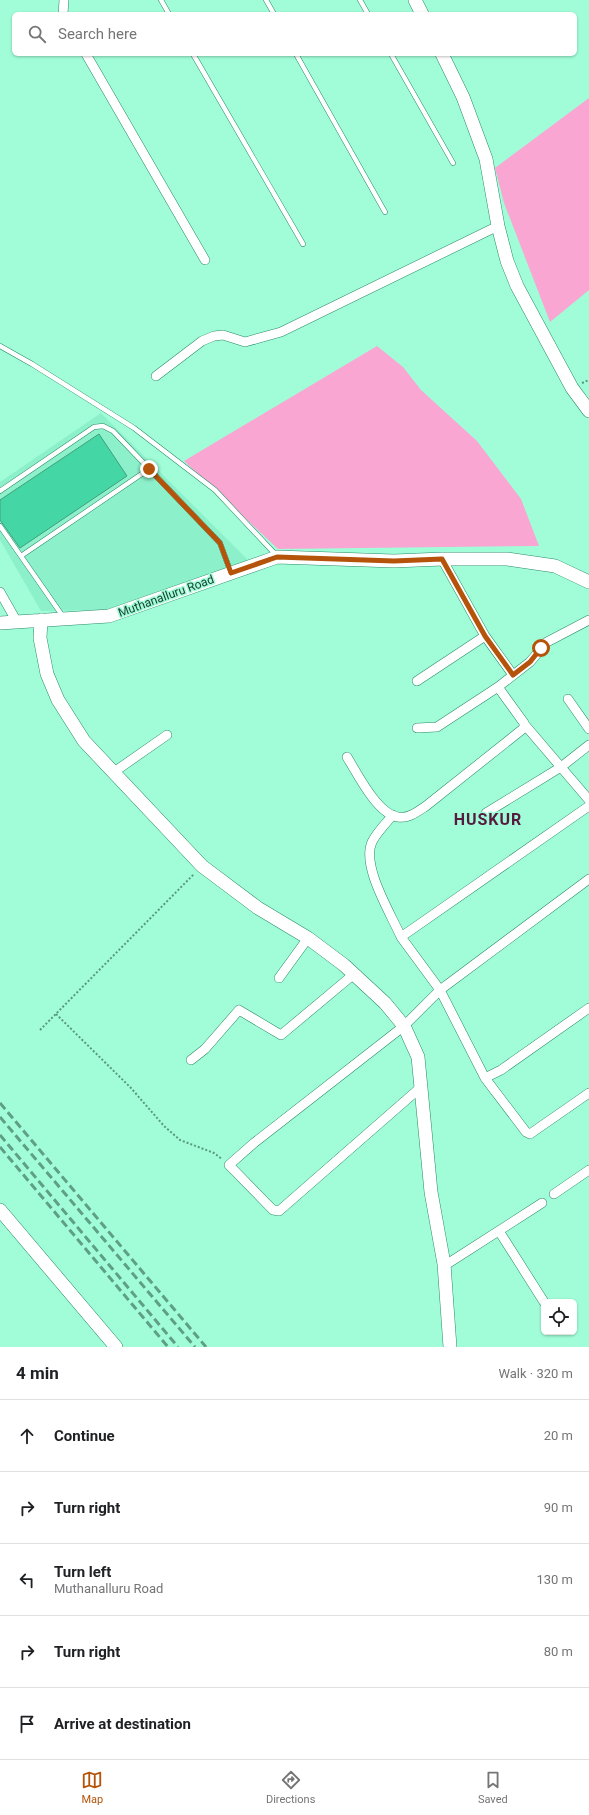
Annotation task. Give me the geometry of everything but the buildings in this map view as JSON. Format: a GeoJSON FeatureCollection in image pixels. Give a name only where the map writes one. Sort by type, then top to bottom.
{"type":"FeatureCollection","features":[{"type":"Feature","properties":{"kind":"street"},"geometry":{"type":"LineString","coordinates":[[63,12],[64,0]]}},
{"type":"Feature","properties":{"kind":"street"},"geometry":{"type":"LineString","coordinates":[[415,0],[421,12]]}},
{"type":"Feature","properties":{"kind":"street"},"geometry":{"type":"LineString","coordinates":[[87,56],[205,260]]}},
{"type":"Feature","properties":{"kind":"street"},"geometry":{"type":"LineString","coordinates":[[443,56],[463,97],[486,159],[498,226],[507,260],[517,286],[572,388],[589,411]]}},
{"type":"Feature","properties":{"kind":"street"},"geometry":{"type":"LineString","coordinates":[[156,376],[208,338],[223,335],[245,342],[281,332],[498,226]]}},
{"type":"Feature","properties":{"kind":"street","name":"Muthanalluru Road"},"geometry":{"type":"LineString","coordinates":[[0,623],[109,616],[277,557],[394,561],[507,559],[555,566],[589,582]]}},
{"type":"Feature","properties":{"kind":"street"},"geometry":{"type":"LineString","coordinates":[[442,559],[485,636],[513,675]]}},
{"type":"Feature","properties":{"kind":"street"},"geometry":{"type":"LineString","coordinates":[[0,592],[17,622]]}},
{"type":"Feature","properties":{"kind":"street"},"geometry":{"type":"LineString","coordinates":[[41,620],[40,638],[47,674],[58,700],[84,741],[202,866],[258,908],[308,938],[354,974],[385,1003],[404,1026],[418,1057],[431,1192],[444,1266],[450,1347]]}},
{"type":"Feature","properties":{"kind":"street"},"geometry":{"type":"LineString","coordinates":[[417,728],[437,727],[498,687],[533,660],[547,642],[589,620]]}},
{"type":"Feature","properties":{"kind":"street"},"geometry":{"type":"LineString","coordinates":[[417,681],[485,636]]}},
{"type":"Feature","properties":{"kind":"street"},"geometry":{"type":"LineString","coordinates":[[498,687],[525,725],[589,800]]}},
{"type":"Feature","properties":{"kind":"street"},"geometry":{"type":"LineString","coordinates":[[568,699],[589,729]]}},
{"type":"Feature","properties":{"kind":"street"},"geometry":{"type":"LineString","coordinates":[[347,757],[374,799],[387,813],[397,817],[409,816],[426,806],[524,728],[525,725]]}},
{"type":"Feature","properties":{"kind":"street"},"geometry":{"type":"LineString","coordinates":[[114,772],[167,735]]}},
{"type":"Feature","properties":{"kind":"street"},"geometry":{"type":"LineString","coordinates":[[486,813],[561,767],[589,745]]}},
{"type":"Feature","properties":{"kind":"street"},"geometry":{"type":"LineString","coordinates":[[401,937],[589,806]]}},
{"type":"Feature","properties":{"kind":"street"},"geometry":{"type":"LineString","coordinates":[[393,815],[373,842],[370,850],[369,860],[372,872],[401,937],[440,990],[485,1078],[526,1132],[530,1134],[589,1093]]}},
{"type":"Feature","properties":{"kind":"street"},"geometry":{"type":"LineString","coordinates":[[421,1087],[279,1211],[273,1210],[247,1185],[238,1172],[229,1165],[254,1143],[404,1026],[440,990],[589,879]]}},
{"type":"Feature","properties":{"kind":"street"},"geometry":{"type":"LineString","coordinates":[[279,978],[308,938]]}},
{"type":"Feature","properties":{"kind":"street"},"geometry":{"type":"LineString","coordinates":[[191,1060],[205,1049],[239,1010],[281,1035],[354,974]]}},
{"type":"Feature","properties":{"kind":"street"},"geometry":{"type":"LineString","coordinates":[[485,1078],[501,1070],[589,1008]]}},
{"type":"Feature","properties":{"kind":"street"},"geometry":{"type":"LineString","coordinates":[[554,1194],[587,1176]]}},
{"type":"Feature","properties":{"kind":"street"},"geometry":{"type":"LineString","coordinates":[[444,1266],[542,1203]]}},
{"type":"Feature","properties":{"kind":"street"},"geometry":{"type":"LineString","coordinates":[[0,1210],[116,1347]]}},
{"type":"Feature","properties":{"kind":"street"},"geometry":{"type":"LineString","coordinates":[[499,1231],[542,1299]]}},
{"type":"Feature","properties":{"kind":"lane"},"geometry":{"type":"LineString","coordinates":[[161,0],[168,12]]}},
{"type":"Feature","properties":{"kind":"lane"},"geometry":{"type":"LineString","coordinates":[[266,0],[273,12]]}},
{"type":"Feature","properties":{"kind":"lane"},"geometry":{"type":"LineString","coordinates":[[360,0],[367,12]]}},
{"type":"Feature","properties":{"kind":"lane"},"geometry":{"type":"LineString","coordinates":[[194,56],[303,244]]}},
{"type":"Feature","properties":{"kind":"lane"},"geometry":{"type":"LineString","coordinates":[[297,56],[385,212]]}},
{"type":"Feature","properties":{"kind":"lane"},"geometry":{"type":"LineString","coordinates":[[392,56],[453,162]]}},
{"type":"Feature","properties":{"kind":"lane"},"geometry":{"type":"LineString","coordinates":[[0,346],[134,428],[214,490],[277,557]]}},
{"type":"Feature","properties":{"kind":"lane"},"geometry":{"type":"LineString","coordinates":[[0,490],[94,427],[103,426],[113,431],[220,543],[231,573]]}},
{"type":"Feature","properties":{"kind":"lane"},"geometry":{"type":"LineString","coordinates":[[20,556],[149,469]]}},
{"type":"Feature","properties":{"kind":"lane"},"geometry":{"type":"LineString","coordinates":[[0,526],[65,619]]}},
{"type":"Feature","properties":{"kind":"path"},"geometry":{"type":"LineString","coordinates":[[40,1030],[202,866]]}},
{"type":"Feature","properties":{"kind":"path"},"geometry":{"type":"LineString","coordinates":[[56,1014],[131,1088],[164,1126],[180,1140],[214,1153],[229,1165]]}},
{"type":"Feature","properties":{"kind":"shaded area"},"geometry":{"type":"Polygon","coordinates":[[[589,98],[589,290],[550,322],[504,203],[495,168],[589,98]]]}},
{"type":"Feature","properties":{"kind":"shaded area"},"geometry":{"type":"Polygon","coordinates":[[[377,346],[403,367],[421,390],[477,441],[521,499],[539,546],[278,549],[184,461],[377,346]]]}},
{"type":"Feature","properties":{"kind":"shaded area"},"geometry":{"type":"Polygon","coordinates":[[[101,413],[249,561],[107,610],[41,611],[0,540],[0,482],[101,413]]]}},
{"type":"Feature","properties":{"kind":"railway"},"geometry":{"type":"LineString","coordinates":[[0,1103],[206,1347]]}},
{"type":"Feature","properties":{"kind":"railway"},"geometry":{"type":"LineString","coordinates":[[0,1117],[195,1347]]}},
{"type":"Feature","properties":{"kind":"railway"},"geometry":{"type":"LineString","coordinates":[[0,1135],[178,1347]]}},
{"type":"Feature","properties":{"kind":"railway"},"geometry":{"type":"LineString","coordinates":[[0,1147],[168,1347]]}},
{"type":"Feature","properties":{"kind":"district","name":"HUSKUR"},"geometry":{"type":"Point","coordinates":[488,819]}},
{"type":"Feature","properties":{"kind":"route"},"geometry":{"type":"LineString","coordinates":[[149,469],[220,543],[231,573],[277,557],[394,561],[442,559],[485,636],[513,675],[536,657],[541,648]]}}]}
